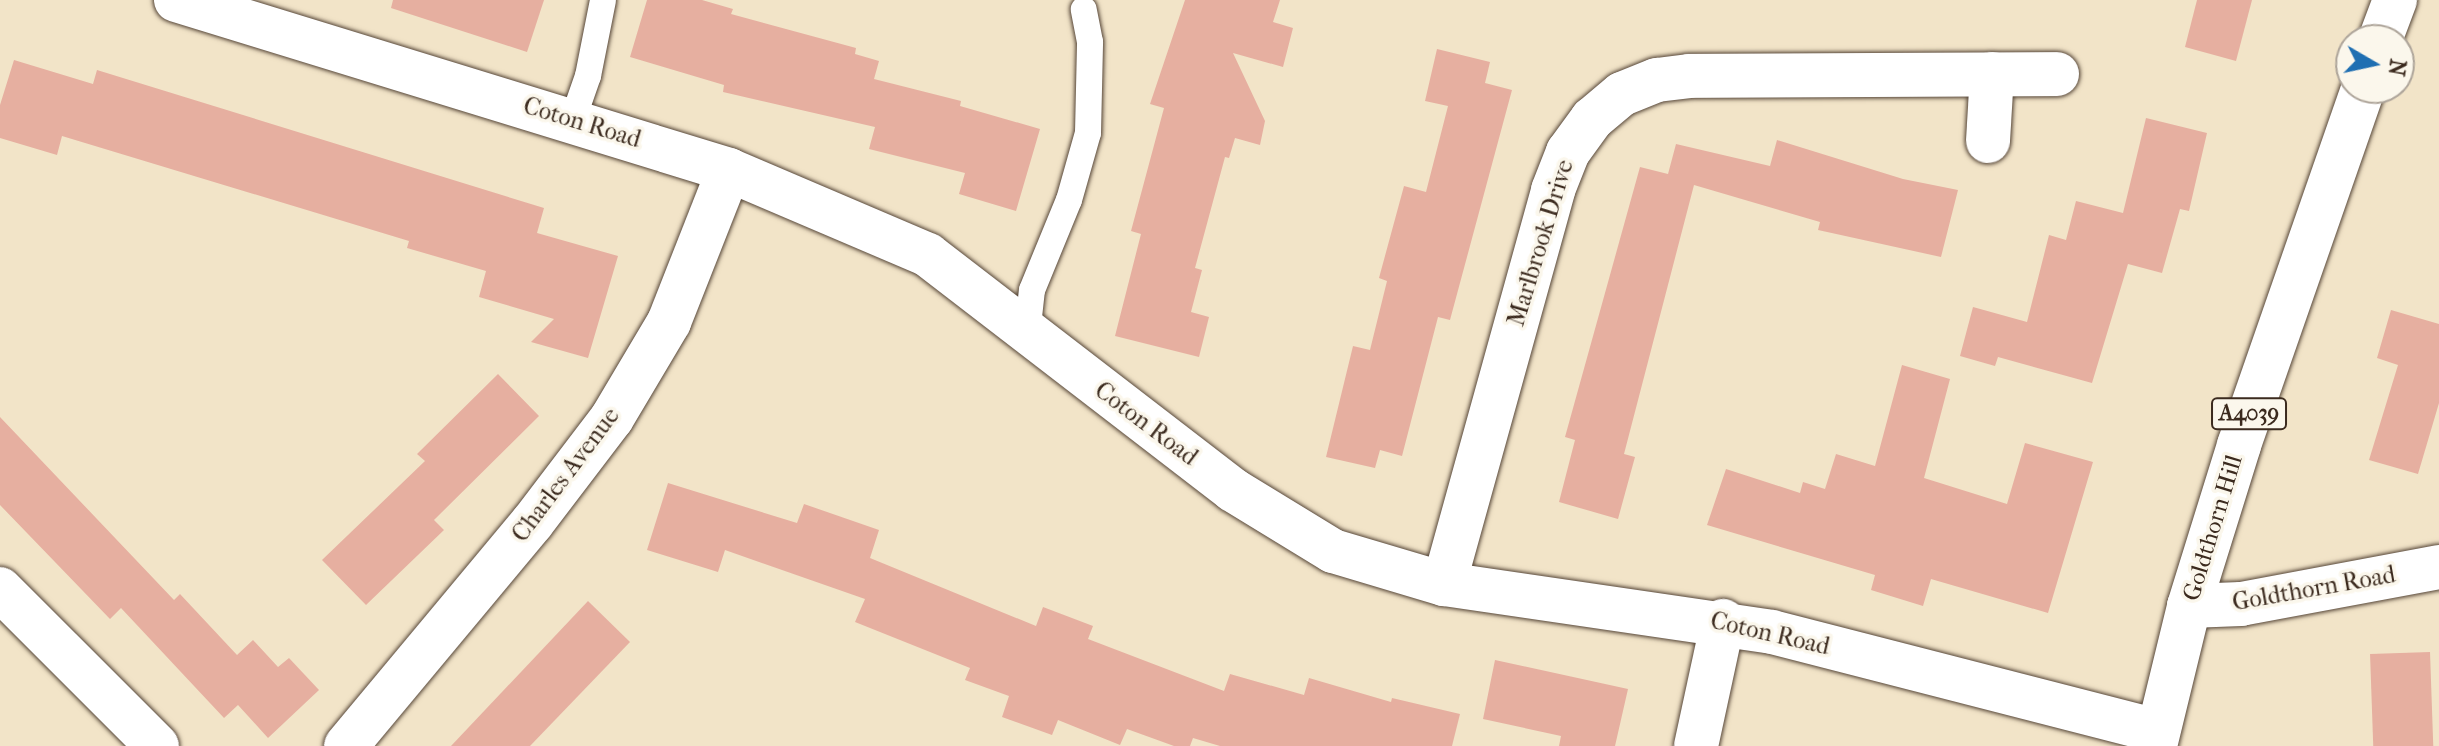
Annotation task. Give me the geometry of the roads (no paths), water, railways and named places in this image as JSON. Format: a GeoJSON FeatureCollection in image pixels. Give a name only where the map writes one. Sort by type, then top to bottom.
{"type":"FeatureCollection","features":[{"type":"Feature","properties":{"kind":"street","name":"Coton Road"},"geometry":{"type":"LineString","coordinates":[[176,0],[573,119],[729,170],[928,255],[993,300],[1027,335],[1286,527],[1333,551],[1444,584],[1723,621],[2157,738]]}},
{"type":"Feature","properties":{"kind":"street"},"geometry":{"type":"LineString","coordinates":[[2386,24],[2395,0]]}},
{"type":"Feature","properties":{"kind":"street"},"geometry":{"type":"LineString","coordinates":[[1988,141],[1992,74]]}},
{"type":"Feature","properties":{"kind":"street","name":"Marlbrook Drive"},"geometry":{"type":"LineString","coordinates":[[1444,584],[1553,190],[1568,152],[1592,119],[1622,94],[1657,80],[1689,76],[2057,74]]}},
{"type":"Feature","properties":{"kind":"street","name":"Goldthorn Hill"},"geometry":{"type":"LineString","coordinates":[[2157,738],[2189,606],[2239,445],[2357,104]]}},
{"type":"Feature","properties":{"kind":"street","name":"Charles Avenue"},"geometry":{"type":"LineString","coordinates":[[346,746],[532,523],[612,418],[669,322],[729,170]]}},
{"type":"Feature","properties":{"kind":"street","name":"Goldthorn Road"},"geometry":{"type":"LineString","coordinates":[[2189,606],[2241,604],[2439,567]]}},
{"type":"Feature","properties":{"kind":"street"},"geometry":{"type":"LineString","coordinates":[[0,589],[157,746]]}},
{"type":"Feature","properties":{"kind":"street"},"geometry":{"type":"LineString","coordinates":[[1696,746],[1723,621]]}},
{"type":"Feature","properties":{"kind":"lane"},"geometry":{"type":"LineString","coordinates":[[573,119],[588,76],[603,0]]}},
{"type":"Feature","properties":{"kind":"lane"},"geometry":{"type":"LineString","coordinates":[[1027,335],[1032,290],[1069,200],[1088,133],[1090,42],[1084,10]]}}]}
